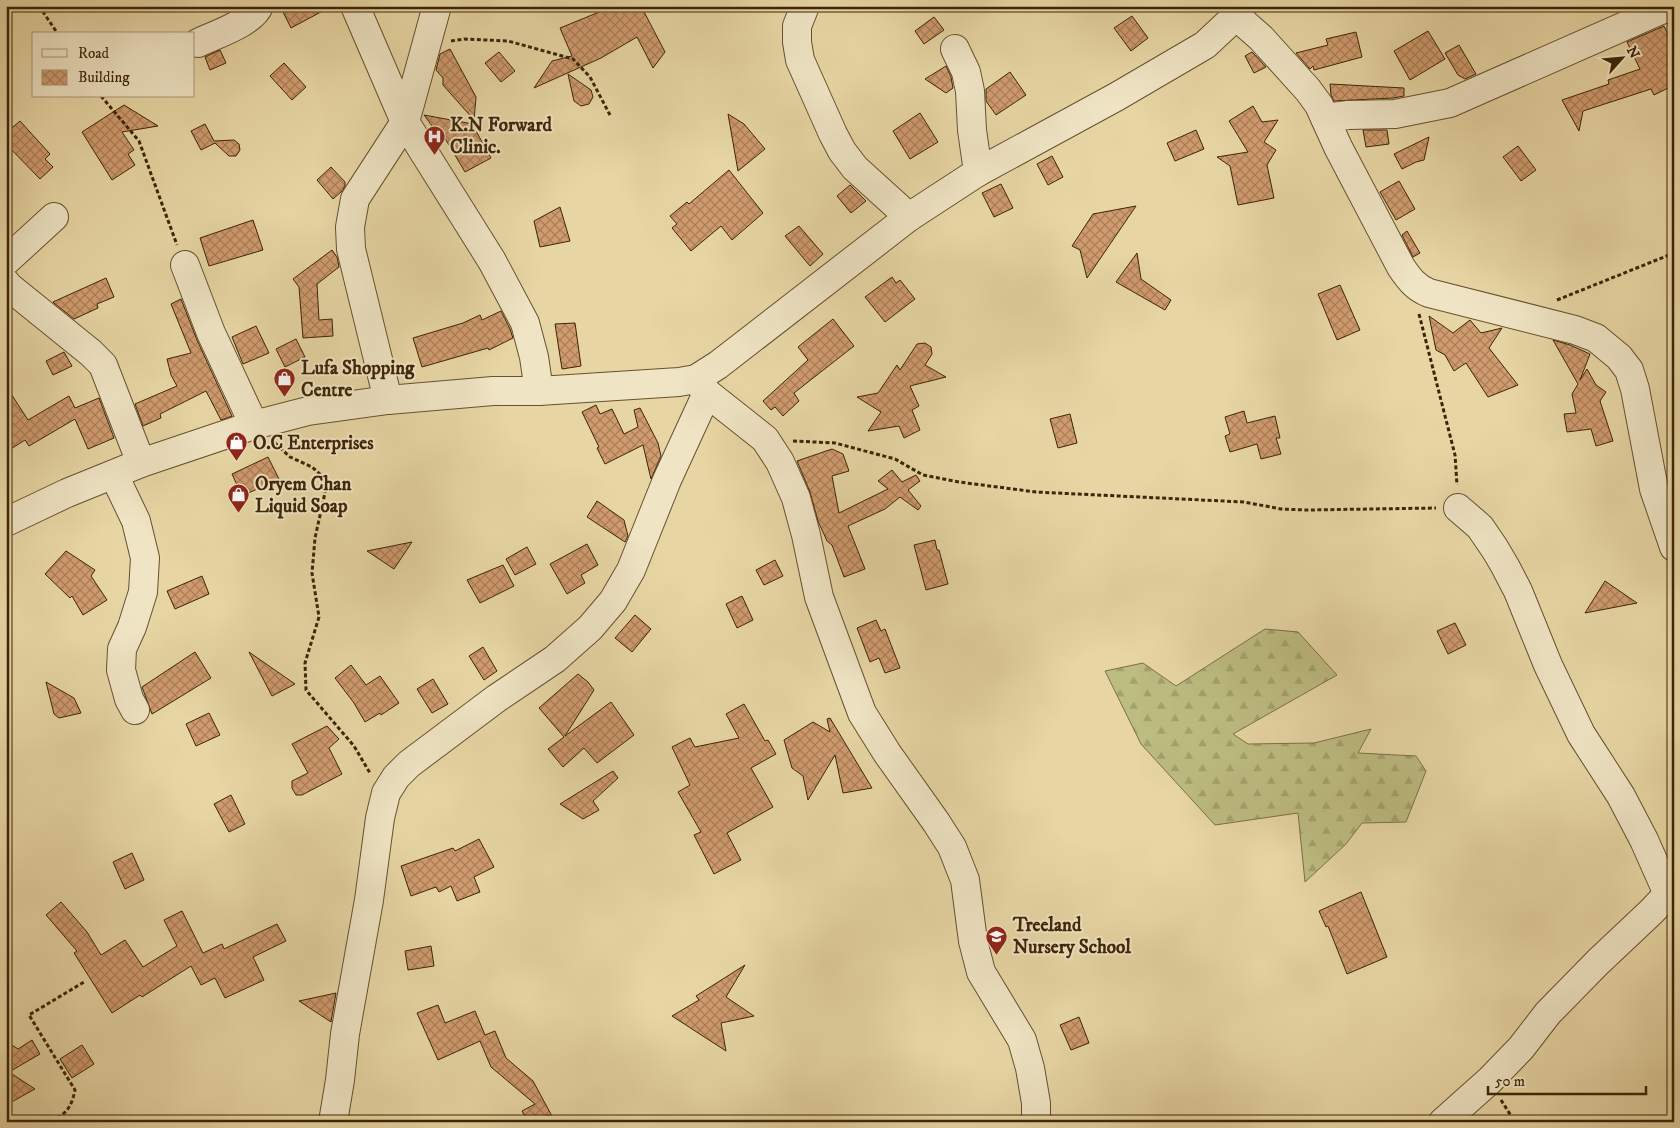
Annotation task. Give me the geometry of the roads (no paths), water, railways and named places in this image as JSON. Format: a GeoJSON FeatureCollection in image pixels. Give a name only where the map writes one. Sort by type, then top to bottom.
{"type":"FeatureCollection","features":[{"type":"Feature","properties":{"kind":"street"},"geometry":{"type":"LineString","coordinates":[[198,43],[244,21],[252,16],[258,6]]}},
{"type":"Feature","properties":{"kind":"street"},"geometry":{"type":"LineString","coordinates":[[355,6],[405,122],[492,261],[525,323],[534,357],[539,391]]}},
{"type":"Feature","properties":{"kind":"street"},"geometry":{"type":"LineString","coordinates":[[388,400],[351,250],[350,227],[355,200],[405,122],[437,6]]}},
{"type":"Feature","properties":{"kind":"street"},"geometry":{"type":"LineString","coordinates":[[805,6],[797,26],[800,60],[833,134],[842,151],[855,168],[909,217]]}},
{"type":"Feature","properties":{"kind":"street"},"geometry":{"type":"LineString","coordinates":[[1325,118],[1348,115],[1395,114],[1450,103],[1670,6]]}},
{"type":"Feature","properties":{"kind":"street"},"geometry":{"type":"LineString","coordinates":[[333,1122],[345,1034],[369,900],[380,818],[386,793],[396,777],[409,764],[555,658],[590,628],[613,601],[632,570],[702,386],[718,365],[909,217],[978,172],[1116,97],[1205,45],[1239,11],[1260,38],[1308,90],[1319,105],[1401,267],[1420,290],[1575,330],[1596,338],[1620,357],[1629,370],[1635,389],[1654,489],[1674,547]]}},
{"type":"Feature","properties":{"kind":"street"},"geometry":{"type":"LineString","coordinates":[[955,49],[966,72],[970,90],[972,130],[978,172]]}},
{"type":"Feature","properties":{"kind":"street"},"geometry":{"type":"LineString","coordinates":[[6,261],[54,217]]}},
{"type":"Feature","properties":{"kind":"street"},"geometry":{"type":"LineString","coordinates":[[185,265],[211,333],[254,425]]}},
{"type":"Feature","properties":{"kind":"street"},"geometry":{"type":"LineString","coordinates":[[6,283],[103,365],[141,463]]}},
{"type":"Feature","properties":{"kind":"street"},"geometry":{"type":"LineString","coordinates":[[6,522],[45,503],[141,463],[254,425],[308,411],[388,400],[493,391],[539,391],[679,382],[702,386],[765,439],[780,462],[796,498],[819,597],[862,713],[886,753],[952,847],[965,880],[973,941],[981,972],[1022,1040],[1030,1068],[1036,1103],[1036,1122]]}},
{"type":"Feature","properties":{"kind":"street"},"geometry":{"type":"LineString","coordinates":[[114,474],[136,521],[146,558],[143,592],[132,628],[122,649],[121,670],[128,699],[134,710]]}},
{"type":"Feature","properties":{"kind":"street"},"geometry":{"type":"LineString","coordinates":[[1443,1122],[1490,1080],[1520,1048],[1548,1013],[1671,891],[1621,796],[1581,734],[1548,665],[1518,591],[1505,566],[1480,527],[1458,508]]}},
{"type":"Feature","properties":{"kind":"place","name":"K.N Forward Clinic."},"geometry":{"type":"Point","coordinates":[434,155]}},
{"type":"Feature","properties":{"kind":"place","name":"Lufa Shopping Centre"},"geometry":{"type":"Point","coordinates":[285,398]}},
{"type":"Feature","properties":{"kind":"place","name":"O.C Enterprises"},"geometry":{"type":"Point","coordinates":[237,462]}},
{"type":"Feature","properties":{"kind":"place","name":"Oryem Chan Liquid Soap"},"geometry":{"type":"Point","coordinates":[239,514]}},
{"type":"Feature","properties":{"kind":"place","name":"Treeland Nursery School"},"geometry":{"type":"Point","coordinates":[997,955]}}]}
